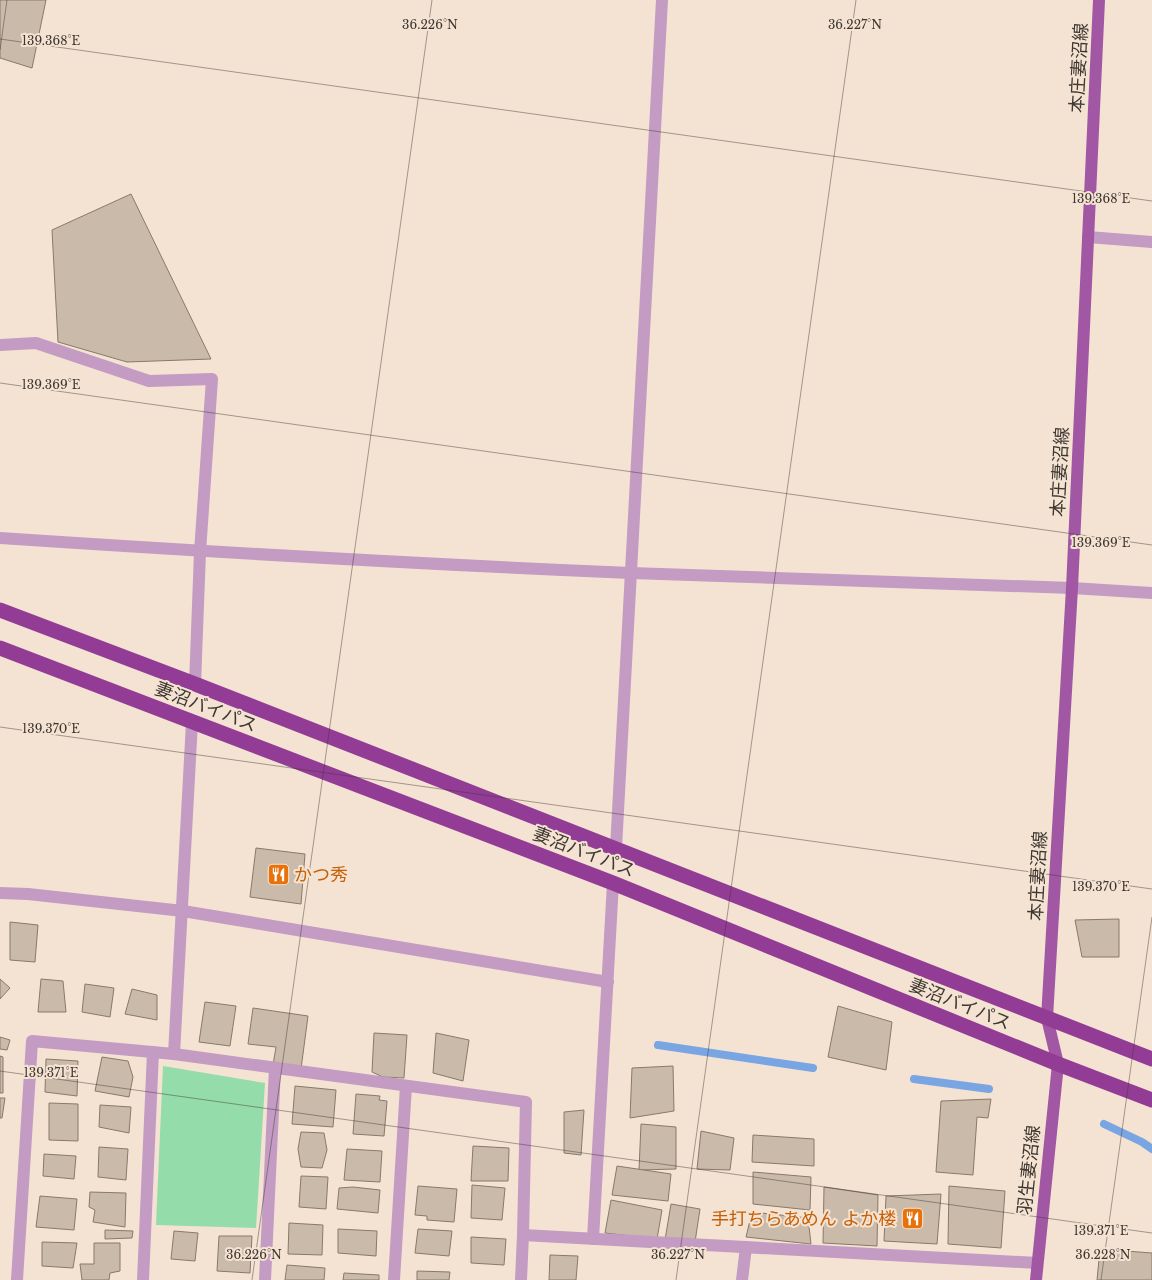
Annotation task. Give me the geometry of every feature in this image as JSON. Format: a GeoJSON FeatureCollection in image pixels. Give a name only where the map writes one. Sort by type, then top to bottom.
{"type":"FeatureCollection","features":[{"type":"Feature","properties":{"kind":"highway","name":"妻沼バイパス"},"geometry":{"type":"LineString","coordinates":[[0,610],[616,848],[1152,1059]]}},
{"type":"Feature","properties":{"kind":"highway","name":"妻沼バイパス"},"geometry":{"type":"LineString","coordinates":[[0,648],[613,883],[1058,1064],[1152,1100]]}},
{"type":"Feature","properties":{"kind":"main road","name":"本庄妻沼線"},"geometry":{"type":"LineString","coordinates":[[1058,1064],[1047,1018],[1072,588],[1100,0]]}},
{"type":"Feature","properties":{"kind":"main road","name":"羽生妻沼線"},"geometry":{"type":"LineString","coordinates":[[1036,1280],[1058,1064]]}},
{"type":"Feature","properties":{"kind":"street"},"geometry":{"type":"LineString","coordinates":[[616,848],[662,0]]}},
{"type":"Feature","properties":{"kind":"street"},"geometry":{"type":"LineString","coordinates":[[1088,237],[1152,242]]}},
{"type":"Feature","properties":{"kind":"street"},"geometry":{"type":"LineString","coordinates":[[0,345],[36,343],[149,381],[212,379],[200,552],[195,684]]}},
{"type":"Feature","properties":{"kind":"street"},"geometry":{"type":"LineString","coordinates":[[0,538],[200,552],[445,565],[1072,588],[1152,593]]}},
{"type":"Feature","properties":{"kind":"street"},"geometry":{"type":"LineString","coordinates":[[174,1054],[192,722]]}},
{"type":"Feature","properties":{"kind":"street"},"geometry":{"type":"LineString","coordinates":[[593,1239],[613,883]]}},
{"type":"Feature","properties":{"kind":"street"},"geometry":{"type":"LineString","coordinates":[[0,893],[28,894],[183,911],[608,982]]}},
{"type":"Feature","properties":{"kind":"street"},"geometry":{"type":"LineString","coordinates":[[17,1280],[32,1041],[174,1054],[526,1102],[521,1280]]}},
{"type":"Feature","properties":{"kind":"street"},"geometry":{"type":"LineString","coordinates":[[143,1280],[153,1052]]}},
{"type":"Feature","properties":{"kind":"street"},"geometry":{"type":"LineString","coordinates":[[265,1280],[275,1068]]}},
{"type":"Feature","properties":{"kind":"street"},"geometry":{"type":"LineString","coordinates":[[394,1280],[406,1086]]}},
{"type":"Feature","properties":{"kind":"street"},"geometry":{"type":"LineString","coordinates":[[523,1235],[1037,1263]]}},
{"type":"Feature","properties":{"kind":"street"},"geometry":{"type":"LineString","coordinates":[[742,1280],[746,1247]]}},
{"type":"Feature","properties":{"kind":"green space"},"geometry":{"type":"Polygon","coordinates":[[[163,1066],[265,1083],[256,1228],[156,1225],[163,1066]]]}},
{"type":"Feature","properties":{"kind":"building"},"geometry":{"type":"Polygon","coordinates":[[[0,0],[46,0],[32,68],[0,58],[0,0]]]}},
{"type":"Feature","properties":{"kind":"building"},"geometry":{"type":"Polygon","coordinates":[[[131,194],[211,359],[127,362],[58,342],[52,230],[131,194]]]}},
{"type":"Feature","properties":{"kind":"building","name":"かつ秀"},"geometry":{"type":"Polygon","coordinates":[[[256,848],[305,854],[301,904],[250,897],[256,848]]]}},
{"type":"Feature","properties":{"kind":"building"},"geometry":{"type":"Polygon","coordinates":[[[1119,919],[1119,957],[1082,957],[1075,920],[1119,919]]]}},
{"type":"Feature","properties":{"kind":"building"},"geometry":{"type":"Polygon","coordinates":[[[10,922],[38,925],[35,962],[10,960],[10,922]]]}},
{"type":"Feature","properties":{"kind":"building"},"geometry":{"type":"Polygon","coordinates":[[[0,979],[10,988],[0,999],[0,979]]]}},
{"type":"Feature","properties":{"kind":"building"},"geometry":{"type":"Polygon","coordinates":[[[41,979],[63,981],[66,1012],[38,1012],[41,979]]]}},
{"type":"Feature","properties":{"kind":"building"},"geometry":{"type":"Polygon","coordinates":[[[85,984],[114,988],[110,1017],[82,1012],[85,984]]]}},
{"type":"Feature","properties":{"kind":"building"},"geometry":{"type":"Polygon","coordinates":[[[132,989],[157,995],[157,1020],[125,1014],[132,989]]]}},
{"type":"Feature","properties":{"kind":"building"},"geometry":{"type":"Polygon","coordinates":[[[205,1002],[236,1006],[230,1046],[199,1042],[205,1002]]]}},
{"type":"Feature","properties":{"kind":"building"},"geometry":{"type":"Polygon","coordinates":[[[838,1006],[892,1022],[886,1070],[828,1057],[838,1006]]]}},
{"type":"Feature","properties":{"kind":"building"},"geometry":{"type":"Polygon","coordinates":[[[253,1008],[308,1016],[301,1069],[273,1065],[276,1047],[248,1044],[253,1008]]]}},
{"type":"Feature","properties":{"kind":"building"},"geometry":{"type":"Polygon","coordinates":[[[374,1033],[407,1035],[404,1078],[383,1077],[372,1072],[374,1033]]]}},
{"type":"Feature","properties":{"kind":"building"},"geometry":{"type":"Polygon","coordinates":[[[436,1033],[469,1040],[463,1081],[433,1073],[436,1033]]]}},
{"type":"Feature","properties":{"kind":"building"},"geometry":{"type":"Polygon","coordinates":[[[0,1037],[10,1040],[7,1050],[0,1049],[0,1037]]]}},
{"type":"Feature","properties":{"kind":"building"},"geometry":{"type":"Polygon","coordinates":[[[0,1056],[3,1057],[3,1093],[0,1093],[0,1056]]]}},
{"type":"Feature","properties":{"kind":"building"},"geometry":{"type":"Polygon","coordinates":[[[102,1057],[128,1061],[133,1077],[129,1097],[95,1091],[102,1057]]]}},
{"type":"Feature","properties":{"kind":"building"},"geometry":{"type":"Polygon","coordinates":[[[46,1059],[78,1061],[77,1096],[45,1092],[46,1059]]]}},
{"type":"Feature","properties":{"kind":"building"},"geometry":{"type":"Polygon","coordinates":[[[673,1066],[674,1111],[630,1118],[632,1068],[673,1066]]]}},
{"type":"Feature","properties":{"kind":"building"},"geometry":{"type":"Polygon","coordinates":[[[295,1086],[336,1090],[333,1127],[292,1124],[295,1086]]]}},
{"type":"Feature","properties":{"kind":"building"},"geometry":{"type":"Polygon","coordinates":[[[356,1094],[380,1096],[379,1100],[387,1101],[384,1136],[353,1134],[356,1094]]]}},
{"type":"Feature","properties":{"kind":"building"},"geometry":{"type":"Polygon","coordinates":[[[0,1098],[5,1098],[2,1118],[0,1118],[0,1098]]]}},
{"type":"Feature","properties":{"kind":"building"},"geometry":{"type":"Polygon","coordinates":[[[991,1099],[988,1118],[977,1117],[973,1175],[936,1172],[941,1101],[991,1099]]]}},
{"type":"Feature","properties":{"kind":"building"},"geometry":{"type":"Polygon","coordinates":[[[49,1103],[78,1104],[78,1141],[49,1140],[49,1103]]]}},
{"type":"Feature","properties":{"kind":"building"},"geometry":{"type":"Polygon","coordinates":[[[100,1105],[131,1107],[129,1133],[99,1127],[100,1105]]]}},
{"type":"Feature","properties":{"kind":"building"},"geometry":{"type":"Polygon","coordinates":[[[584,1110],[581,1155],[564,1153],[564,1112],[584,1110]]]}},
{"type":"Feature","properties":{"kind":"building"},"geometry":{"type":"Polygon","coordinates":[[[641,1124],[676,1127],[676,1169],[639,1170],[641,1124]]]}},
{"type":"Feature","properties":{"kind":"building"},"geometry":{"type":"Polygon","coordinates":[[[701,1131],[734,1138],[730,1170],[697,1169],[701,1131]]]}},
{"type":"Feature","properties":{"kind":"building"},"geometry":{"type":"Polygon","coordinates":[[[301,1132],[324,1133],[327,1150],[322,1168],[301,1167],[298,1149],[301,1132]]]}},
{"type":"Feature","properties":{"kind":"building"},"geometry":{"type":"Polygon","coordinates":[[[753,1135],[814,1139],[814,1166],[752,1162],[753,1135]]]}},
{"type":"Feature","properties":{"kind":"building"},"geometry":{"type":"Polygon","coordinates":[[[473,1146],[509,1148],[508,1181],[471,1181],[473,1146]]]}},
{"type":"Feature","properties":{"kind":"building"},"geometry":{"type":"Polygon","coordinates":[[[99,1147],[128,1149],[126,1180],[98,1177],[99,1147]]]}},
{"type":"Feature","properties":{"kind":"building"},"geometry":{"type":"Polygon","coordinates":[[[347,1149],[382,1151],[380,1182],[344,1180],[347,1149]]]}},
{"type":"Feature","properties":{"kind":"building"},"geometry":{"type":"Polygon","coordinates":[[[44,1154],[76,1156],[74,1179],[43,1176],[44,1154]]]}},
{"type":"Feature","properties":{"kind":"building"},"geometry":{"type":"Polygon","coordinates":[[[617,1166],[671,1174],[668,1201],[612,1195],[617,1166]]]}},
{"type":"Feature","properties":{"kind":"building"},"geometry":{"type":"Polygon","coordinates":[[[753,1172],[811,1177],[810,1210],[753,1204],[753,1172]]]}},
{"type":"Feature","properties":{"kind":"building"},"geometry":{"type":"Polygon","coordinates":[[[301,1176],[328,1177],[326,1209],[299,1207],[301,1176]]]}},
{"type":"Feature","properties":{"kind":"building"},"geometry":{"type":"Polygon","coordinates":[[[472,1185],[505,1188],[502,1220],[471,1218],[472,1185]]]}},
{"type":"Feature","properties":{"kind":"building"},"geometry":{"type":"Polygon","coordinates":[[[418,1186],[457,1189],[454,1222],[427,1220],[427,1216],[415,1215],[418,1186]]]}},
{"type":"Feature","properties":{"kind":"building"},"geometry":{"type":"Polygon","coordinates":[[[949,1186],[1005,1191],[1001,1248],[948,1244],[949,1186]]]}},
{"type":"Feature","properties":{"kind":"building"},"geometry":{"type":"Polygon","coordinates":[[[353,1187],[380,1190],[378,1213],[337,1209],[339,1188],[353,1187]]]}},
{"type":"Feature","properties":{"kind":"building"},"geometry":{"type":"Polygon","coordinates":[[[824,1187],[878,1195],[877,1246],[823,1243],[824,1187]]]}},
{"type":"Feature","properties":{"kind":"building"},"geometry":{"type":"Polygon","coordinates":[[[90,1192],[126,1193],[125,1227],[93,1222],[95,1210],[89,1207],[90,1192]]]}},
{"type":"Feature","properties":{"kind":"building","name":"手打ちらあめん よか楼"},"geometry":{"type":"Polygon","coordinates":[[[941,1194],[937,1244],[884,1241],[886,1196],[941,1194]]]}},
{"type":"Feature","properties":{"kind":"building"},"geometry":{"type":"Polygon","coordinates":[[[40,1196],[77,1199],[74,1230],[36,1227],[40,1196]]]}},
{"type":"Feature","properties":{"kind":"building"},"geometry":{"type":"Polygon","coordinates":[[[611,1200],[662,1210],[657,1239],[605,1233],[611,1200]]]}},
{"type":"Feature","properties":{"kind":"building"},"geometry":{"type":"Polygon","coordinates":[[[671,1204],[700,1209],[695,1242],[665,1240],[671,1204]]]}},
{"type":"Feature","properties":{"kind":"building"},"geometry":{"type":"Polygon","coordinates":[[[752,1212],[808,1218],[811,1244],[746,1237],[752,1212]]]}},
{"type":"Feature","properties":{"kind":"building"},"geometry":{"type":"Polygon","coordinates":[[[289,1223],[323,1225],[322,1255],[288,1254],[289,1223]]]}},
{"type":"Feature","properties":{"kind":"building"},"geometry":{"type":"Polygon","coordinates":[[[338,1229],[377,1231],[376,1256],[338,1253],[338,1229]]]}},
{"type":"Feature","properties":{"kind":"building"},"geometry":{"type":"Polygon","coordinates":[[[418,1229],[452,1231],[449,1256],[415,1253],[418,1229]]]}},
{"type":"Feature","properties":{"kind":"building"},"geometry":{"type":"Polygon","coordinates":[[[105,1230],[133,1231],[132,1238],[105,1239],[105,1230]]]}},
{"type":"Feature","properties":{"kind":"building"},"geometry":{"type":"Polygon","coordinates":[[[174,1231],[198,1233],[195,1261],[171,1259],[174,1231]]]}},
{"type":"Feature","properties":{"kind":"building"},"geometry":{"type":"Polygon","coordinates":[[[219,1236],[252,1236],[250,1273],[217,1271],[219,1236]]]}},
{"type":"Feature","properties":{"kind":"building"},"geometry":{"type":"Polygon","coordinates":[[[471,1237],[506,1239],[504,1265],[471,1263],[471,1237]]]}},
{"type":"Feature","properties":{"kind":"building"},"geometry":{"type":"Polygon","coordinates":[[[42,1242],[77,1243],[73,1268],[42,1266],[42,1242]]]}},
{"type":"Feature","properties":{"kind":"building"},"geometry":{"type":"Polygon","coordinates":[[[94,1243],[120,1243],[120,1271],[110,1273],[109,1280],[82,1280],[80,1264],[94,1264],[94,1243]]]}},
{"type":"Feature","properties":{"kind":"building"},"geometry":{"type":"Polygon","coordinates":[[[1100,1249],[1152,1253],[1152,1280],[1097,1280],[1100,1249]]]}},
{"type":"Feature","properties":{"kind":"building"},"geometry":{"type":"Polygon","coordinates":[[[550,1255],[578,1256],[576,1280],[549,1280],[550,1255]]]}},
{"type":"Feature","properties":{"kind":"building"},"geometry":{"type":"Polygon","coordinates":[[[287,1265],[325,1268],[324,1280],[285,1280],[287,1265]]]}},
{"type":"Feature","properties":{"kind":"building"},"geometry":{"type":"Polygon","coordinates":[[[417,1271],[450,1272],[449,1280],[417,1280],[417,1271]]]}},
{"type":"Feature","properties":{"kind":"building"},"geometry":{"type":"Polygon","coordinates":[[[344,1273],[379,1275],[379,1280],[343,1280],[344,1273]]]}},
{"type":"Feature","properties":{"kind":"waterway"},"geometry":{"type":"LineString","coordinates":[[658,1045],[813,1068]]}},
{"type":"Feature","properties":{"kind":"waterway"},"geometry":{"type":"LineString","coordinates":[[914,1079],[989,1089]]}},
{"type":"Feature","properties":{"kind":"waterway"},"geometry":{"type":"LineString","coordinates":[[1104,1124],[1142,1142],[1152,1149]]}},
{"type":"Feature","properties":{"kind":"place","name":"かつ秀"},"geometry":{"type":"Point","coordinates":[278,875]}},
{"type":"Feature","properties":{"kind":"place","name":"手打ちらあめん よか楼"},"geometry":{"type":"Point","coordinates":[912,1219]}}]}
